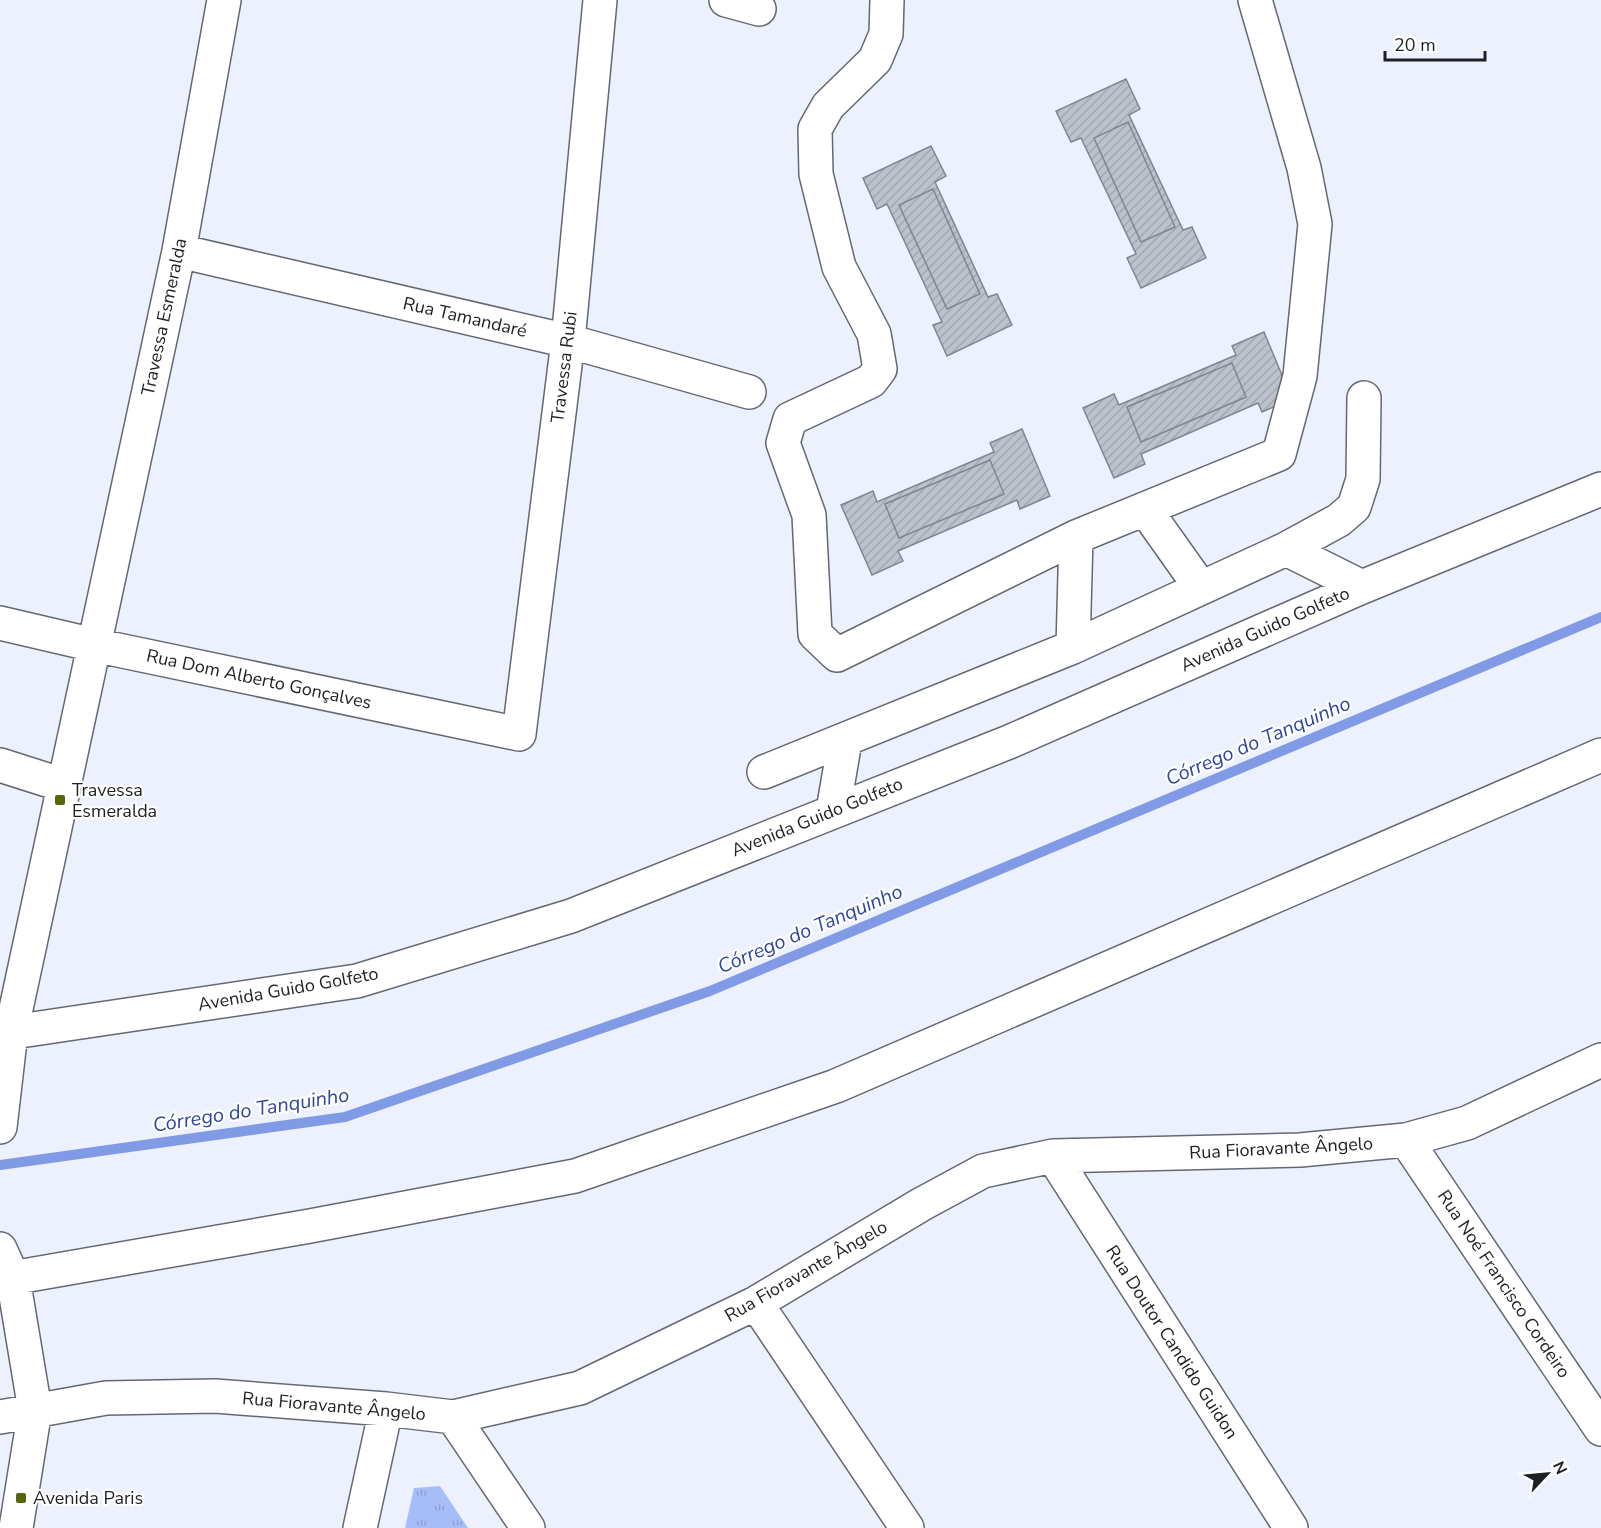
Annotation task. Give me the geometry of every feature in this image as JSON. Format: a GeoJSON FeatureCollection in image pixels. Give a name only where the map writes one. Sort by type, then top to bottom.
{"type":"FeatureCollection","features":[{"type":"Feature","properties":{"kind":"street","name":"Travessa Esmeralda"},"geometry":{"type":"LineString","coordinates":[[1,1119],[12,969],[63,785],[94,645],[178,251],[224,0]]}},
{"type":"Feature","properties":{"kind":"street","name":"Travessa Rubi"},"geometry":{"type":"LineString","coordinates":[[519,734],[568,341],[600,0]]}},
{"type":"Feature","properties":{"kind":"street"},"geometry":{"type":"LineString","coordinates":[[726,0],[759,9]]}},
{"type":"Feature","properties":{"kind":"street"},"geometry":{"type":"LineString","coordinates":[[887,0],[886,34],[875,60],[828,106],[815,129],[816,174],[839,267],[874,334],[880,369],[871,381],[790,419],[783,443],[809,515],[815,634],[837,655],[1076,537],[1279,454],[1300,376],[1315,224],[1304,168],[1255,0]]}},
{"type":"Feature","properties":{"kind":"street","name":"Rua Tamandaré"},"geometry":{"type":"LineString","coordinates":[[178,251],[568,341],[749,392]]}},
{"type":"Feature","properties":{"kind":"street"},"geometry":{"type":"LineString","coordinates":[[764,772],[1073,647],[1286,549],[1339,520],[1354,507],[1363,479],[1364,398]]}},
{"type":"Feature","properties":{"kind":"street","name":"Avenida Guido Golfeto"},"geometry":{"type":"LineString","coordinates":[[6,1033],[357,981],[572,916],[1009,742],[1362,587],[1601,489]]}},
{"type":"Feature","properties":{"kind":"street"},"geometry":{"type":"LineString","coordinates":[[1145,509],[1201,588]]}},
{"type":"Feature","properties":{"kind":"street"},"geometry":{"type":"LineString","coordinates":[[1073,647],[1076,537]]}},
{"type":"Feature","properties":{"kind":"street"},"geometry":{"type":"LineString","coordinates":[[1286,549],[1362,587]]}},
{"type":"Feature","properties":{"kind":"street","name":"Rua Dom Alberto Gonçalves"},"geometry":{"type":"LineString","coordinates":[[0,623],[94,645],[519,734]]}},
{"type":"Feature","properties":{"kind":"street"},"geometry":{"type":"LineString","coordinates":[[833,811],[845,741]]}},
{"type":"Feature","properties":{"kind":"street"},"geometry":{"type":"LineString","coordinates":[[16,1528],[35,1410],[4,1269],[310,1226],[575,1176],[837,1086],[1601,755]]}},
{"type":"Feature","properties":{"kind":"street"},"geometry":{"type":"LineString","coordinates":[[0,765],[63,785]]}},
{"type":"Feature","properties":{"kind":"street","name":"Rua Fioravante Ângelo"},"geometry":{"type":"LineString","coordinates":[[0,1417],[106,1398],[204,1396],[386,1409],[453,1417],[580,1388],[756,1303],[922,1203],[983,1171],[1053,1156],[1300,1150],[1406,1140],[1467,1123],[1601,1060]]}},
{"type":"Feature","properties":{"kind":"street","name":"Rua Noé Francisco Cordeiro"},"geometry":{"type":"LineString","coordinates":[[1406,1140],[1601,1429]]}},
{"type":"Feature","properties":{"kind":"street","name":"Rua Doutor Candido Guidon"},"geometry":{"type":"LineString","coordinates":[[1053,1156],[1291,1528]]}},
{"type":"Feature","properties":{"kind":"street"},"geometry":{"type":"LineString","coordinates":[[756,1303],[908,1528]]}},
{"type":"Feature","properties":{"kind":"street"},"geometry":{"type":"LineString","coordinates":[[360,1528],[386,1409]]}},
{"type":"Feature","properties":{"kind":"street"},"geometry":{"type":"LineString","coordinates":[[453,1417],[528,1528]]}},
{"type":"Feature","properties":{"kind":"green space"},"geometry":{"type":"Polygon","coordinates":[[[440,1486],[468,1528],[405,1528],[414,1488],[440,1486]]]}},
{"type":"Feature","properties":{"kind":"building"},"geometry":{"type":"Polygon","coordinates":[[[1126,79],[1140,109],[1129,115],[1183,230],[1192,227],[1206,258],[1141,288],[1127,258],[1136,254],[1081,138],[1071,142],[1056,111],[1126,79]]]}},
{"type":"Feature","properties":{"kind":"building"},"geometry":{"type":"Polygon","coordinates":[[[1128,122],[1175,227],[1141,242],[1094,138],[1128,122]]]}},
{"type":"Feature","properties":{"kind":"building"},"geometry":{"type":"Polygon","coordinates":[[[931,146],[946,176],[935,182],[988,297],[997,294],[1012,325],[947,356],[933,325],[942,322],[887,204],[877,209],[863,178],[931,146]]]}},
{"type":"Feature","properties":{"kind":"building"},"geometry":{"type":"Polygon","coordinates":[[[933,189],[980,294],[947,309],[899,205],[933,189]]]}},
{"type":"Feature","properties":{"kind":"building"},"geometry":{"type":"Polygon","coordinates":[[[1264,332],[1292,399],[1262,412],[1258,403],[1141,454],[1145,464],[1114,478],[1083,408],[1114,394],[1119,405],[1236,355],[1232,346],[1264,332]]]}},
{"type":"Feature","properties":{"kind":"building"},"geometry":{"type":"Polygon","coordinates":[[[1232,363],[1246,397],[1141,442],[1127,407],[1232,363]]]}},
{"type":"Feature","properties":{"kind":"building"},"geometry":{"type":"Polygon","coordinates":[[[1022,429],[1050,496],[1020,509],[1017,500],[898,551],[903,561],[872,575],[841,505],[873,491],[877,502],[994,452],[990,443],[1022,429]]]}},
{"type":"Feature","properties":{"kind":"building"},"geometry":{"type":"Polygon","coordinates":[[[990,460],[1004,494],[899,538],[885,504],[990,460]]]}},
{"type":"Feature","properties":{"kind":"waterway","name":"Córrego do Tanquinho"},"geometry":{"type":"LineString","coordinates":[[0,1165],[345,1117],[710,991],[1601,617]]}},
{"type":"Feature","properties":{"kind":"place","name":"Travessa Esmeralda"},"geometry":{"type":"Point","coordinates":[60,800]}},
{"type":"Feature","properties":{"kind":"place","name":"Avenida Paris"},"geometry":{"type":"Point","coordinates":[21,1498]}}]}
